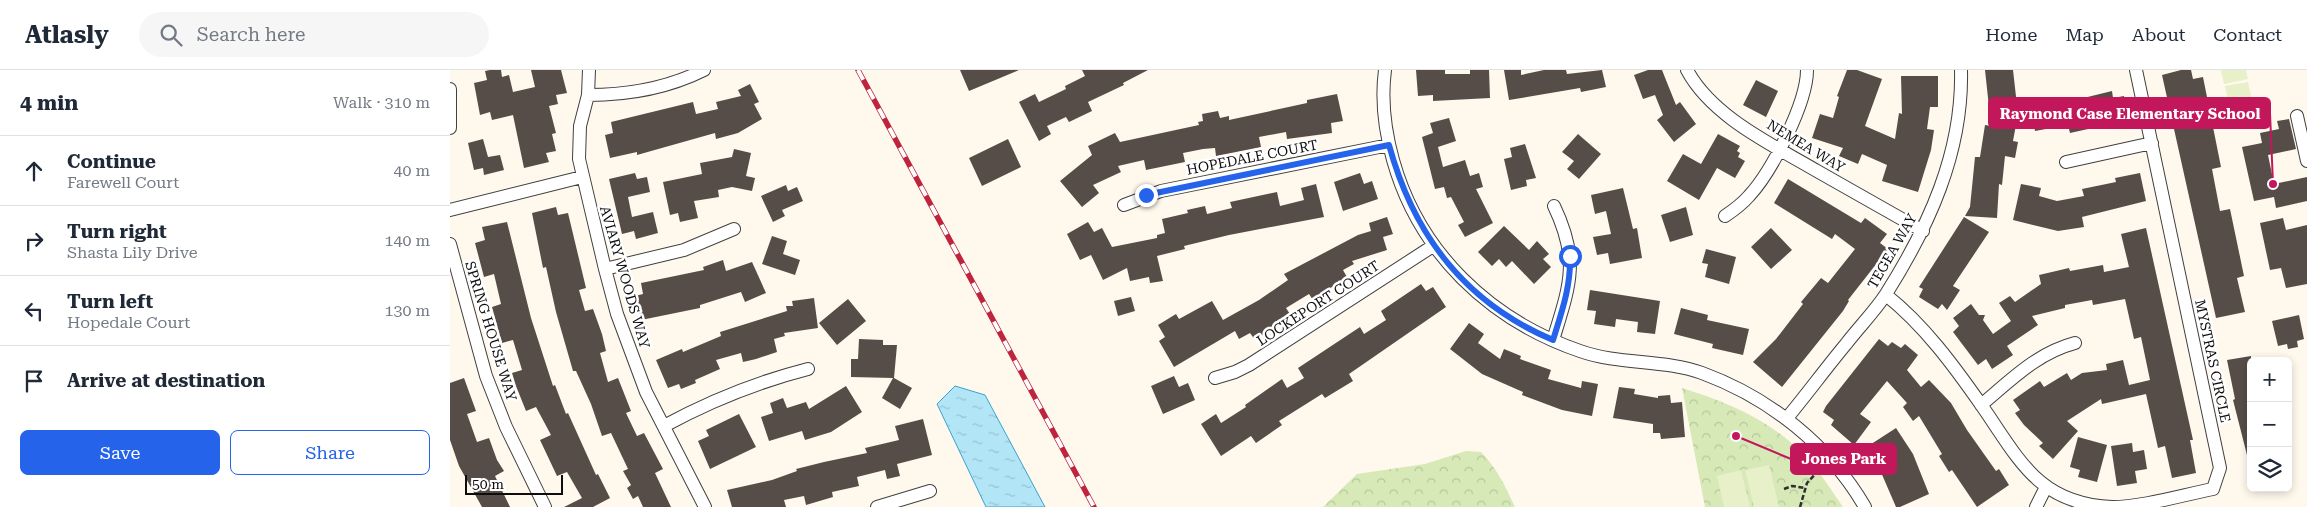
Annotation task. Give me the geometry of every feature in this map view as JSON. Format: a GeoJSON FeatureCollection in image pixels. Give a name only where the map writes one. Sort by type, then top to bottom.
{"type":"FeatureCollection","features":[{"type":"Feature","properties":{"kind":"street","name":"AVIARY WOODS WAY"},"geometry":{"type":"LineString","coordinates":[[589,70],[588,96],[578,142],[582,177],[605,270],[630,354],[705,507]]}},
{"type":"Feature","properties":{"kind":"street"},"geometry":{"type":"LineString","coordinates":[[588,96],[627,94],[672,82],[704,70]]}},
{"type":"Feature","properties":{"kind":"street"},"geometry":{"type":"LineString","coordinates":[[1385,70],[1384,106],[1389,145],[1408,202],[1433,246],[1462,281],[1484,300],[1531,331],[1553,340],[1581,351],[1608,358],[1671,366],[1701,373],[1751,396],[1787,418],[1806,434],[1838,468],[1865,507]]}},
{"type":"Feature","properties":{"kind":"street","name":"NEMEA WAY"},"geometry":{"type":"LineString","coordinates":[[1687,70],[1699,89],[1719,110],[1779,149],[1923,231]]}},
{"type":"Feature","properties":{"kind":"street"},"geometry":{"type":"LineString","coordinates":[[1725,216],[1750,195],[1779,149],[1803,98],[1807,70]]}},
{"type":"Feature","properties":{"kind":"street","name":"TEGEA WAY"},"geometry":{"type":"LineString","coordinates":[[1787,418],[1886,295],[1923,231],[1942,184],[1953,148],[1961,70]]}},
{"type":"Feature","properties":{"kind":"street","name":"MYSTRAS CIRCLE"},"geometry":{"type":"LineString","coordinates":[[1886,295],[1912,317],[1981,405],[2016,458],[2046,486],[2059,494],[2086,504],[2115,507],[2130,506],[2213,489],[2220,468],[2136,70]]}},
{"type":"Feature","properties":{"kind":"street"},"geometry":{"type":"LineString","coordinates":[[450,89],[450,128]]}},
{"type":"Feature","properties":{"kind":"street"},"geometry":{"type":"LineString","coordinates":[[2297,116],[2307,161]]}},
{"type":"Feature","properties":{"kind":"street"},"geometry":{"type":"LineString","coordinates":[[2066,162],[2152,143]]}},
{"type":"Feature","properties":{"kind":"street","name":"HOPEDALE COURT"},"geometry":{"type":"LineString","coordinates":[[1124,205],[1161,191],[1389,145]]}},
{"type":"Feature","properties":{"kind":"street"},"geometry":{"type":"LineString","coordinates":[[450,210],[582,177]]}},
{"type":"Feature","properties":{"kind":"street"},"geometry":{"type":"LineString","coordinates":[[1553,340],[1566,299],[1571,270],[1568,241],[1554,206]]}},
{"type":"Feature","properties":{"kind":"street"},"geometry":{"type":"LineString","coordinates":[[605,270],[684,250],[734,229]]}},
{"type":"Feature","properties":{"kind":"street","name":"SPRING HOUSE WAY"},"geometry":{"type":"LineString","coordinates":[[450,244],[486,376],[506,427],[546,507]]}},
{"type":"Feature","properties":{"kind":"street","name":"LOCKEPORT COURT"},"geometry":{"type":"LineString","coordinates":[[1215,378],[1249,366],[1433,246]]}},
{"type":"Feature","properties":{"kind":"street"},"geometry":{"type":"LineString","coordinates":[[1981,405],[2035,359],[2061,346],[2075,343]]}},
{"type":"Feature","properties":{"kind":"street"},"geometry":{"type":"LineString","coordinates":[[664,426],[714,400],[745,388],[808,369]]}},
{"type":"Feature","properties":{"kind":"street"},"geometry":{"type":"LineString","coordinates":[[2036,507],[2046,486]]}},
{"type":"Feature","properties":{"kind":"street"},"geometry":{"type":"LineString","coordinates":[[877,507],[930,491]]}},
{"type":"Feature","properties":{"kind":"path"},"geometry":{"type":"LineString","coordinates":[[1800,507],[1805,488],[1820,470]]}},
{"type":"Feature","properties":{"kind":"path"},"geometry":{"type":"LineString","coordinates":[[1784,488],[1792,486],[1805,488]]}},
{"type":"Feature","properties":{"kind":"green space"},"geometry":{"type":"Polygon","coordinates":[[[2221,70],[2246,70],[2248,79],[2224,84],[2221,70]]]}},
{"type":"Feature","properties":{"kind":"green space"},"geometry":{"type":"Polygon","coordinates":[[[2248,82],[2256,119],[2233,125],[2225,86],[2248,82]]]}},
{"type":"Feature","properties":{"kind":"green space"},"geometry":{"type":"Polygon","coordinates":[[[1682,388],[1744,412],[1786,438],[1811,462],[1843,507],[1705,507],[1682,388]]]}},
{"type":"Feature","properties":{"kind":"green space"},"geometry":{"type":"Polygon","coordinates":[[[1466,451],[1481,452],[1487,458],[1515,507],[1323,507],[1357,474],[1425,464],[1466,451]]]}},
{"type":"Feature","properties":{"kind":"green space"},"geometry":{"type":"Polygon","coordinates":[[[1769,465],[1779,507],[1754,507],[1745,470],[1769,465]]]}},
{"type":"Feature","properties":{"kind":"green space"},"geometry":{"type":"Polygon","coordinates":[[[1741,470],[1750,507],[1724,507],[1717,476],[1741,470]]]}},
{"type":"Feature","properties":{"kind":"water"},"geometry":{"type":"Polygon","coordinates":[[[955,386],[985,395],[1045,507],[986,507],[937,404],[955,386]]]}},
{"type":"Feature","properties":{"kind":"building"},"geometry":{"type":"Polygon","coordinates":[[[501,70],[502,77],[509,75],[513,92],[535,87],[531,70],[561,70],[567,93],[556,95],[558,104],[549,106],[556,133],[552,134],[556,151],[546,153],[549,162],[524,168],[513,115],[492,120],[490,112],[480,115],[474,83],[487,80],[485,71],[501,70]]]}},
{"type":"Feature","properties":{"kind":"building"},"geometry":{"type":"Polygon","coordinates":[[[960,70],[1019,70],[969,91],[960,70]]]}},
{"type":"Feature","properties":{"kind":"building"},"geometry":{"type":"Polygon","coordinates":[[[1082,70],[1148,70],[1123,83],[1124,85],[1088,102],[1092,111],[1069,122],[1066,117],[1047,126],[1051,134],[1039,141],[1019,102],[1035,94],[1039,102],[1066,89],[1065,86],[1085,76],[1082,70]]]}},
{"type":"Feature","properties":{"kind":"building"},"geometry":{"type":"Polygon","coordinates":[[[1416,70],[1445,70],[1445,74],[1470,74],[1470,70],[1489,70],[1490,98],[1433,101],[1433,95],[1418,96],[1416,70]]]}},
{"type":"Feature","properties":{"kind":"building"},"geometry":{"type":"Polygon","coordinates":[[[1504,70],[1521,70],[1521,75],[1544,70],[1566,70],[1567,74],[1602,70],[1606,87],[1581,92],[1580,88],[1509,100],[1504,70]]]}},
{"type":"Feature","properties":{"kind":"building"},"geometry":{"type":"Polygon","coordinates":[[[1648,70],[1662,70],[1676,105],[1680,102],[1696,124],[1674,142],[1657,120],[1663,115],[1655,95],[1643,99],[1634,75],[1648,70]]]}},
{"type":"Feature","properties":{"kind":"building"},"geometry":{"type":"Polygon","coordinates":[[[1847,70],[1857,70],[1882,79],[1865,126],[1895,139],[1899,113],[1902,114],[1901,76],[1938,76],[1938,107],[1930,107],[1927,129],[1934,130],[1931,150],[1918,192],[1882,181],[1887,165],[1862,154],[1858,164],[1839,156],[1843,148],[1812,138],[1820,114],[1833,118],[1839,97],[1837,96],[1847,70]]]}},
{"type":"Feature","properties":{"kind":"building"},"geometry":{"type":"Polygon","coordinates":[[[1985,70],[2013,70],[2018,114],[2013,141],[2018,142],[2015,158],[2005,156],[2002,185],[1999,184],[1997,218],[1965,216],[1970,207],[1975,157],[1980,157],[1985,125],[1991,126],[1985,70]]]}},
{"type":"Feature","properties":{"kind":"building"},"geometry":{"type":"Polygon","coordinates":[[[2181,70],[2191,70],[2193,79],[2203,77],[2221,167],[2212,169],[2220,211],[2230,209],[2244,276],[2237,278],[2245,312],[2216,318],[2162,75],[2181,70]]]}},
{"type":"Feature","properties":{"kind":"building"},"geometry":{"type":"Polygon","coordinates":[[[1756,80],[1778,91],[1766,117],[1743,105],[1756,80]]]}},
{"type":"Feature","properties":{"kind":"building"},"geometry":{"type":"Polygon","coordinates":[[[750,84],[759,102],[754,104],[762,119],[738,133],[716,139],[715,133],[637,155],[637,152],[610,158],[605,135],[613,133],[611,122],[693,102],[696,114],[718,109],[716,102],[741,96],[738,90],[750,84]]]}},
{"type":"Feature","properties":{"kind":"building"},"geometry":{"type":"Polygon","coordinates":[[[2112,91],[2113,98],[2124,96],[2129,120],[2070,133],[2068,125],[2035,131],[2030,106],[2058,101],[2059,104],[2112,91]]]}},
{"type":"Feature","properties":{"kind":"building"},"geometry":{"type":"Polygon","coordinates":[[[1337,94],[1343,121],[1331,123],[1332,133],[1287,139],[1286,132],[1259,137],[1261,147],[1216,156],[1215,148],[1183,153],[1185,162],[1146,170],[1144,160],[1118,166],[1121,172],[1093,185],[1099,193],[1082,207],[1060,181],[1092,155],[1088,146],[1115,133],[1120,142],[1199,125],[1198,122],[1203,121],[1202,114],[1218,111],[1220,118],[1229,116],[1229,120],[1307,103],[1307,100],[1337,94]]]}},
{"type":"Feature","properties":{"kind":"building"},"geometry":{"type":"Polygon","coordinates":[[[1449,118],[1456,141],[1438,147],[1443,167],[1465,160],[1470,176],[1479,173],[1483,187],[1476,189],[1493,223],[1465,237],[1458,225],[1464,222],[1451,197],[1447,198],[1444,187],[1435,189],[1422,137],[1433,133],[1430,123],[1449,118]]]}},
{"type":"Feature","properties":{"kind":"building"},"geometry":{"type":"Polygon","coordinates":[[[2289,119],[2296,149],[2268,155],[2274,184],[2307,177],[2307,201],[2276,208],[2274,197],[2254,201],[2242,147],[2262,143],[2260,133],[2279,129],[2277,121],[2289,119]]]}},
{"type":"Feature","properties":{"kind":"building"},"geometry":{"type":"Polygon","coordinates":[[[1578,134],[1601,154],[1579,179],[1567,169],[1574,161],[1562,152],[1578,134]]]}},
{"type":"Feature","properties":{"kind":"building"},"geometry":{"type":"Polygon","coordinates":[[[1718,134],[1740,146],[1737,151],[1740,153],[1738,157],[1745,161],[1735,178],[1717,168],[1699,200],[1667,181],[1683,154],[1701,164],[1718,134]]]}},
{"type":"Feature","properties":{"kind":"building"},"geometry":{"type":"Polygon","coordinates":[[[483,139],[488,157],[500,155],[504,170],[484,175],[483,168],[474,170],[468,143],[483,139]]]}},
{"type":"Feature","properties":{"kind":"building"},"geometry":{"type":"Polygon","coordinates":[[[1008,139],[1021,167],[982,186],[969,158],[1008,139]]]}},
{"type":"Feature","properties":{"kind":"building"},"geometry":{"type":"Polygon","coordinates":[[[1525,144],[1536,178],[1526,180],[1527,186],[1511,190],[1504,159],[1512,157],[1510,148],[1525,144]]]}},
{"type":"Feature","properties":{"kind":"building"},"geometry":{"type":"Polygon","coordinates":[[[734,149],[751,153],[746,176],[755,178],[752,191],[732,187],[718,190],[719,197],[694,201],[698,218],[680,222],[678,213],[670,215],[663,182],[702,174],[700,163],[732,157],[734,149]]]}},
{"type":"Feature","properties":{"kind":"building"},"geometry":{"type":"Polygon","coordinates":[[[635,173],[637,179],[647,177],[650,192],[628,197],[632,217],[653,212],[658,233],[636,239],[634,231],[622,234],[609,179],[635,173]]]}},
{"type":"Feature","properties":{"kind":"building"},"geometry":{"type":"Polygon","coordinates":[[[1360,173],[1364,184],[1372,181],[1378,199],[1343,211],[1334,182],[1360,173]]]}},
{"type":"Feature","properties":{"kind":"building"},"geometry":{"type":"Polygon","coordinates":[[[2140,173],[2146,201],[2082,217],[2084,227],[2058,231],[2013,220],[2021,184],[2041,188],[2039,196],[2057,201],[2084,196],[2082,189],[2116,182],[2115,178],[2140,173]]]}},
{"type":"Feature","properties":{"kind":"building"},"geometry":{"type":"Polygon","coordinates":[[[1788,179],[1861,223],[1865,218],[1887,234],[1880,243],[1888,249],[1848,300],[1843,311],[1782,387],[1753,362],[1776,339],[1803,304],[1801,302],[1821,278],[1828,283],[1855,249],[1835,234],[1832,239],[1774,203],[1788,179]]]}},
{"type":"Feature","properties":{"kind":"building"},"geometry":{"type":"Polygon","coordinates":[[[1316,184],[1324,217],[1229,235],[1184,246],[1185,249],[1157,256],[1163,281],[1150,283],[1149,277],[1130,281],[1127,268],[1103,280],[1091,255],[1080,260],[1067,234],[1088,222],[1094,232],[1102,228],[1112,247],[1157,238],[1157,235],[1165,233],[1162,219],[1188,213],[1187,210],[1205,206],[1207,214],[1232,208],[1230,202],[1277,192],[1280,206],[1304,200],[1301,188],[1316,184]]]}},
{"type":"Feature","properties":{"kind":"building"},"geometry":{"type":"Polygon","coordinates":[[[786,185],[788,191],[797,187],[803,201],[782,210],[785,216],[773,222],[761,196],[786,185]]]}},
{"type":"Feature","properties":{"kind":"building"},"geometry":{"type":"Polygon","coordinates":[[[1623,188],[1633,229],[1637,228],[1642,258],[1610,264],[1608,253],[1597,255],[1593,237],[1611,234],[1606,211],[1595,214],[1591,195],[1623,188]]]}},
{"type":"Feature","properties":{"kind":"building"},"geometry":{"type":"Polygon","coordinates":[[[556,207],[558,215],[568,213],[586,288],[579,290],[585,311],[593,309],[602,334],[606,351],[600,353],[608,382],[618,378],[631,411],[626,413],[637,436],[644,433],[663,469],[655,473],[671,507],[643,507],[638,496],[633,499],[627,488],[631,485],[623,471],[628,469],[611,433],[602,436],[591,404],[576,371],[573,371],[556,312],[546,267],[543,268],[532,213],[556,207]]]}},
{"type":"Feature","properties":{"kind":"building"},"geometry":{"type":"Polygon","coordinates":[[[1686,207],[1693,235],[1670,242],[1661,215],[1686,207]]]}},
{"type":"Feature","properties":{"kind":"building"},"geometry":{"type":"Polygon","coordinates":[[[1387,217],[1393,234],[1383,237],[1387,250],[1352,261],[1354,264],[1343,270],[1348,279],[1328,289],[1329,291],[1313,300],[1309,294],[1286,308],[1292,317],[1255,340],[1250,333],[1239,339],[1235,331],[1174,367],[1159,341],[1165,337],[1158,325],[1176,314],[1179,319],[1212,301],[1223,320],[1259,300],[1288,280],[1284,274],[1358,235],[1371,231],[1369,223],[1387,217]]]}},
{"type":"Feature","properties":{"kind":"building"},"geometry":{"type":"Polygon","coordinates":[[[1964,217],[1989,232],[1953,286],[1960,290],[1947,310],[1942,304],[1938,309],[1919,297],[1923,289],[1919,287],[1964,217]]]}},
{"type":"Feature","properties":{"kind":"building"},"geometry":{"type":"Polygon","coordinates":[[[2283,218],[2286,230],[2307,225],[2307,284],[2286,288],[2281,268],[2270,270],[2260,223],[2283,218]]]}},
{"type":"Feature","properties":{"kind":"building"},"geometry":{"type":"Polygon","coordinates":[[[507,222],[531,318],[553,386],[555,385],[566,414],[568,413],[596,475],[598,474],[610,498],[593,507],[564,507],[582,498],[567,472],[557,476],[540,440],[551,435],[536,407],[526,411],[516,386],[512,373],[522,370],[513,340],[502,343],[492,307],[501,304],[494,274],[484,277],[475,243],[485,240],[482,227],[507,222]]]}},
{"type":"Feature","properties":{"kind":"building"},"geometry":{"type":"Polygon","coordinates":[[[1504,226],[1529,250],[1537,241],[1549,254],[1543,259],[1551,267],[1534,284],[1512,261],[1506,267],[1499,259],[1492,266],[1478,252],[1504,226]]]}},
{"type":"Feature","properties":{"kind":"building"},"geometry":{"type":"Polygon","coordinates":[[[1771,228],[1792,250],[1771,269],[1751,247],[1771,228]]]}},
{"type":"Feature","properties":{"kind":"building"},"geometry":{"type":"Polygon","coordinates":[[[2146,228],[2193,440],[2190,440],[2196,473],[2172,478],[2165,446],[2158,448],[2146,394],[2102,404],[2101,399],[2067,421],[2078,431],[2053,459],[2039,446],[2043,443],[2024,425],[2015,413],[2020,410],[2013,400],[2040,381],[2044,387],[2067,373],[2071,380],[2082,373],[2107,370],[2106,364],[2123,360],[2129,385],[2150,380],[2141,337],[2134,339],[2125,299],[2093,305],[2092,300],[2065,305],[2065,308],[2032,316],[2038,325],[2007,346],[2013,355],[1992,369],[1986,359],[1978,365],[1953,332],[1959,326],[1953,318],[1971,304],[1979,315],[1985,315],[1983,320],[1993,334],[2011,321],[1999,303],[2010,296],[2015,302],[2041,284],[2039,275],[2069,268],[2070,271],[2103,265],[2104,272],[2129,267],[2121,234],[2146,228]]]}},
{"type":"Feature","properties":{"kind":"building"},"geometry":{"type":"Polygon","coordinates":[[[772,236],[787,241],[783,254],[800,260],[795,275],[762,264],[772,236]]]}},
{"type":"Feature","properties":{"kind":"building"},"geometry":{"type":"Polygon","coordinates":[[[1706,249],[1736,257],[1729,284],[1705,277],[1708,264],[1702,263],[1706,249]]]}},
{"type":"Feature","properties":{"kind":"building"},"geometry":{"type":"Polygon","coordinates":[[[723,260],[726,271],[752,262],[766,293],[745,302],[741,292],[700,305],[700,308],[641,320],[635,296],[643,294],[641,283],[704,270],[703,267],[723,260]]]}},
{"type":"Feature","properties":{"kind":"building"},"geometry":{"type":"Polygon","coordinates":[[[1421,284],[1426,291],[1433,287],[1446,307],[1349,374],[1353,381],[1325,398],[1322,394],[1279,421],[1282,425],[1256,443],[1251,436],[1221,456],[1201,424],[1216,414],[1221,423],[1246,407],[1245,405],[1282,379],[1287,388],[1304,378],[1298,368],[1360,327],[1364,334],[1386,320],[1381,311],[1421,284]]]}},
{"type":"Feature","properties":{"kind":"building"},"geometry":{"type":"Polygon","coordinates":[[[1590,290],[1660,301],[1655,334],[1637,332],[1638,322],[1616,319],[1615,327],[1594,324],[1596,311],[1587,310],[1590,290]]]}},
{"type":"Feature","properties":{"kind":"building"},"geometry":{"type":"Polygon","coordinates":[[[1131,297],[1135,311],[1118,316],[1114,301],[1131,297]]]}},
{"type":"Feature","properties":{"kind":"building"},"geometry":{"type":"Polygon","coordinates":[[[814,298],[818,328],[784,333],[785,336],[774,339],[777,352],[756,359],[743,362],[741,353],[716,360],[720,369],[695,380],[696,383],[681,389],[679,384],[668,388],[656,360],[682,349],[683,352],[721,336],[720,332],[787,311],[786,306],[793,306],[792,301],[814,298]]]}},
{"type":"Feature","properties":{"kind":"building"},"geometry":{"type":"Polygon","coordinates":[[[848,299],[866,321],[837,345],[819,323],[848,299]]]}},
{"type":"Feature","properties":{"kind":"building"},"geometry":{"type":"Polygon","coordinates":[[[1681,308],[1708,315],[1707,320],[1749,329],[1743,355],[1712,348],[1713,344],[1674,334],[1681,308]]]}},
{"type":"Feature","properties":{"kind":"building"},"geometry":{"type":"Polygon","coordinates":[[[2299,315],[2304,339],[2297,341],[2298,347],[2288,349],[2287,344],[2278,346],[2272,321],[2299,315]]]}},
{"type":"Feature","properties":{"kind":"building"},"geometry":{"type":"Polygon","coordinates":[[[1469,323],[1484,334],[1478,343],[1500,359],[1504,349],[1521,356],[1520,359],[1551,370],[1548,379],[1581,388],[1582,381],[1598,384],[1592,416],[1562,410],[1522,395],[1523,392],[1482,374],[1450,349],[1469,323]]]}},
{"type":"Feature","properties":{"kind":"building"},"geometry":{"type":"Polygon","coordinates":[[[859,339],[883,340],[883,345],[897,345],[894,378],[912,388],[900,409],[882,398],[893,378],[851,377],[851,359],[858,359],[859,339]]]}},
{"type":"Feature","properties":{"kind":"building"},"geometry":{"type":"Polygon","coordinates":[[[1879,339],[1888,346],[1892,342],[1901,348],[1905,344],[1918,355],[1907,370],[1921,387],[1929,380],[1951,403],[1967,430],[1996,471],[1999,469],[2009,485],[1977,507],[1952,470],[1949,472],[1939,456],[1942,454],[1919,416],[1913,421],[1903,407],[1907,403],[1887,381],[1860,414],[1871,422],[1854,445],[1831,425],[1834,420],[1823,412],[1826,406],[1879,339]]]}},
{"type":"Feature","properties":{"kind":"building"},"geometry":{"type":"Polygon","coordinates":[[[2251,356],[2247,357],[2247,455],[2233,400],[2235,399],[2227,360],[2251,356]]]}},
{"type":"Feature","properties":{"kind":"building"},"geometry":{"type":"Polygon","coordinates":[[[1174,376],[1179,387],[1188,383],[1195,400],[1163,414],[1151,386],[1174,376]]]}},
{"type":"Feature","properties":{"kind":"building"},"geometry":{"type":"Polygon","coordinates":[[[464,378],[476,411],[467,414],[477,442],[489,438],[497,460],[504,471],[495,476],[510,507],[482,507],[459,466],[450,440],[450,383],[464,378]]]}},
{"type":"Feature","properties":{"kind":"building"},"geometry":{"type":"Polygon","coordinates":[[[846,386],[862,412],[831,432],[805,440],[802,431],[769,441],[761,417],[773,413],[770,403],[783,398],[787,408],[806,402],[809,409],[846,386]]]}},
{"type":"Feature","properties":{"kind":"building"},"geometry":{"type":"Polygon","coordinates":[[[1619,387],[1635,389],[1634,394],[1658,398],[1658,396],[1670,395],[1671,403],[1682,402],[1685,437],[1661,439],[1660,433],[1653,433],[1653,424],[1613,418],[1619,387]]]}},
{"type":"Feature","properties":{"kind":"building"},"geometry":{"type":"Polygon","coordinates":[[[739,414],[756,447],[710,469],[698,441],[709,436],[706,430],[739,414]]]}},
{"type":"Feature","properties":{"kind":"building"},"geometry":{"type":"Polygon","coordinates":[[[923,419],[932,455],[897,464],[900,476],[887,479],[885,470],[857,477],[859,486],[832,492],[833,497],[806,505],[804,496],[784,500],[786,507],[732,507],[727,490],[772,480],[797,471],[796,469],[867,453],[865,448],[899,440],[895,426],[923,419]]]}},
{"type":"Feature","properties":{"kind":"building"},"geometry":{"type":"Polygon","coordinates":[[[1896,428],[1913,454],[1929,494],[1900,507],[1896,507],[1877,463],[1872,466],[1862,450],[1896,428]]]}},
{"type":"Feature","properties":{"kind":"building"},"geometry":{"type":"Polygon","coordinates":[[[2078,437],[2107,445],[2097,482],[2078,477],[2080,470],[2070,467],[2078,437]]]}},
{"type":"Feature","properties":{"kind":"building"},"geometry":{"type":"Polygon","coordinates":[[[2132,443],[2133,452],[2144,450],[2147,469],[2135,471],[2137,483],[2117,486],[2111,446],[2132,443]]]}},
{"type":"Feature","properties":{"kind":"railway"},"geometry":{"type":"LineString","coordinates":[[858,70],[1094,507]]}},
{"type":"Feature","properties":{"kind":"place","name":"Raymond Case Elementary School"},"geometry":{"type":"Point","coordinates":[2273,184]}},
{"type":"Feature","properties":{"kind":"place","name":"Jones Park"},"geometry":{"type":"Point","coordinates":[1736,436]}},
{"type":"Feature","properties":{"kind":"route"},"geometry":{"type":"LineString","coordinates":[[1146,195],[1389,145],[1397,176],[1414,215],[1442,258],[1462,281],[1484,300],[1531,331],[1553,340],[1566,299],[1571,270],[1570,256]]}}]}
